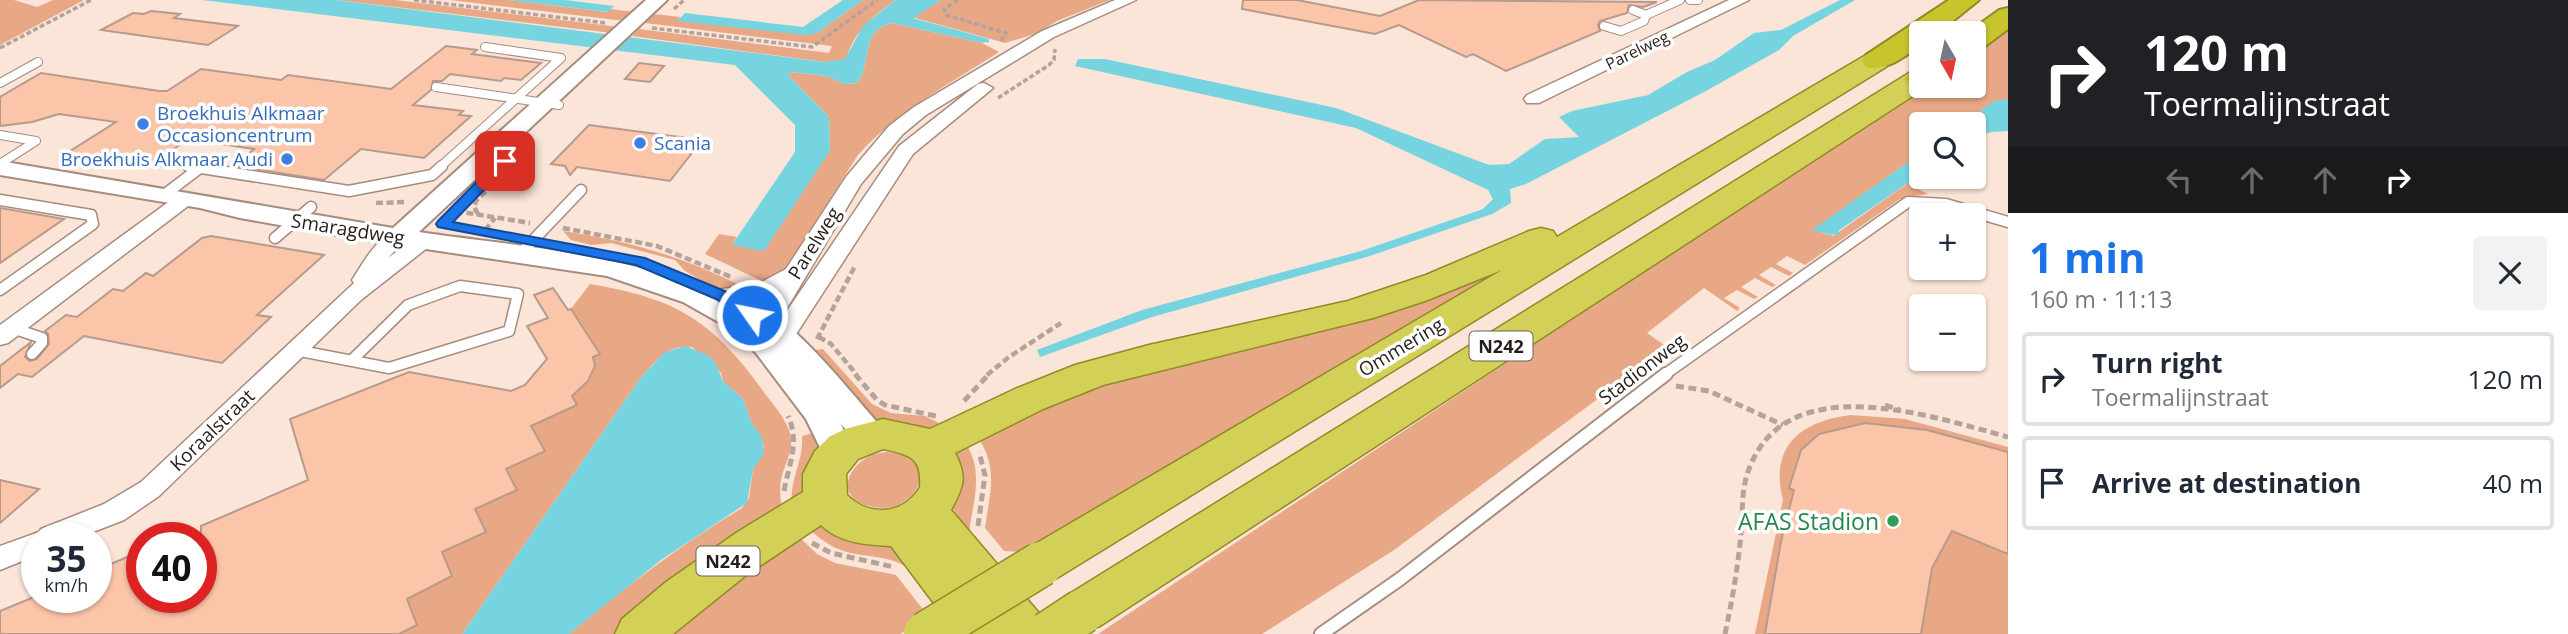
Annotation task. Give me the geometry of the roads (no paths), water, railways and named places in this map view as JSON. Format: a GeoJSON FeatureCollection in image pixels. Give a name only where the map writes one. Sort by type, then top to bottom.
{"type":"FeatureCollection","features":[{"type":"Feature","properties":{"kind":"highway","name":"N242"},"geometry":{"type":"LineString","coordinates":[[1876,61],[1966,0]]}},
{"type":"Feature","properties":{"kind":"highway"},"geometry":{"type":"LineString","coordinates":[[1986,32],[2008,16]]}},
{"type":"Feature","properties":{"kind":"highway","name":"Ommering"},"geometry":{"type":"LineString","coordinates":[[926,634],[1876,61]]}},
{"type":"Feature","properties":{"kind":"highway","name":"N242"},"geometry":{"type":"LineString","coordinates":[[1065,623],[1909,85]]}},
{"type":"Feature","properties":{"kind":"highway","name":"N242"},"geometry":{"type":"LineString","coordinates":[[929,448],[1086,376],[1136,361],[1332,317],[1410,294],[1496,260],[1577,220],[1671,184]]}},
{"type":"Feature","properties":{"kind":"highway"},"geometry":{"type":"LineString","coordinates":[[899,435],[916,439],[929,448],[939,459],[943,486],[937,500],[913,518],[882,528],[863,527],[840,516],[825,500],[822,487],[824,474],[855,444],[899,435]]}},
{"type":"Feature","properties":{"kind":"highway","name":"N242"},"geometry":{"type":"LineString","coordinates":[[639,634],[690,589],[733,557],[825,500]]}},
{"type":"Feature","properties":{"kind":"highway"},"geometry":{"type":"LineString","coordinates":[[913,518],[986,634]]}},
{"type":"Feature","properties":{"kind":"highway"},"geometry":{"type":"LineString","coordinates":[[913,518],[1027,634]]}},
{"type":"Feature","properties":{"kind":"street"},"geometry":{"type":"LineString","coordinates":[[421,231],[657,0]]}},
{"type":"Feature","properties":{"kind":"street","name":"Parelweg"},"geometry":{"type":"LineString","coordinates":[[776,337],[794,274],[858,174],[896,130],[919,111],[1048,34],[1128,0]]}},
{"type":"Feature","properties":{"kind":"street","name":"Parelweg"},"geometry":{"type":"LineString","coordinates":[[1533,99],[1741,0]]}},
{"type":"Feature","properties":{"kind":"street","name":"Parelweg"},"geometry":{"type":"LineString","coordinates":[[776,337],[906,150],[988,85],[1101,12]]}},
{"type":"Feature","properties":{"kind":"street","name":"Smaragdweg"},"geometry":{"type":"LineString","coordinates":[[0,166],[183,198],[640,261],[722,295],[776,337],[853,419],[855,444]]}},
{"type":"Feature","properties":{"kind":"street"},"geometry":{"type":"LineString","coordinates":[[6,333],[183,198]]}},
{"type":"Feature","properties":{"kind":"street","name":"Koraalstraat"},"geometry":{"type":"LineString","coordinates":[[89,522],[114,512],[150,489],[421,231]]}},
{"type":"Feature","properties":{"kind":"street","name":"Smaragdweg"},"geometry":{"type":"LineString","coordinates":[[526,247],[660,283],[694,295],[776,337]]}},
{"type":"Feature","properties":{"kind":"street","name":"Smaragdweg"},"geometry":{"type":"LineString","coordinates":[[722,295],[761,292],[794,274]]}},
{"type":"Feature","properties":{"kind":"street"},"geometry":{"type":"LineString","coordinates":[[0,558],[21,549]]}},
{"type":"Feature","properties":{"kind":"lane"},"geometry":{"type":"LineString","coordinates":[[1633,10],[1646,15],[1680,0]]}},
{"type":"Feature","properties":{"kind":"lane"},"geometry":{"type":"LineString","coordinates":[[1690,0],[1698,0]]}},
{"type":"Feature","properties":{"kind":"lane"},"geometry":{"type":"LineString","coordinates":[[1604,26],[1621,31],[1644,21],[1646,15]]}},
{"type":"Feature","properties":{"kind":"lane"},"geometry":{"type":"LineString","coordinates":[[172,156],[164,162],[349,191],[432,175],[561,58],[485,47]]}},
{"type":"Feature","properties":{"kind":"lane"},"geometry":{"type":"LineString","coordinates":[[0,83],[38,62]]}},
{"type":"Feature","properties":{"kind":"lane"},"geometry":{"type":"LineString","coordinates":[[436,87],[551,104]]}},
{"type":"Feature","properties":{"kind":"lane"},"geometry":{"type":"LineString","coordinates":[[0,135],[36,141],[0,166]]}},
{"type":"Feature","properties":{"kind":"lane"},"geometry":{"type":"LineString","coordinates":[[183,198],[201,167]]}},
{"type":"Feature","properties":{"kind":"lane"},"geometry":{"type":"LineString","coordinates":[[526,247],[581,190]]}},
{"type":"Feature","properties":{"kind":"lane"},"geometry":{"type":"LineString","coordinates":[[0,200],[91,215],[93,223],[0,290]]}},
{"type":"Feature","properties":{"kind":"lane","name":"Stadionweg"},"geometry":{"type":"LineString","coordinates":[[1321,634],[1399,579],[1653,383],[1908,202],[1948,204],[2008,222]]}},
{"type":"Feature","properties":{"kind":"lane"},"geometry":{"type":"LineString","coordinates":[[275,237],[302,214]]}},
{"type":"Feature","properties":{"kind":"lane"},"geometry":{"type":"LineString","coordinates":[[295,350],[389,368],[509,331],[518,294],[460,286],[408,304],[352,360]]}},
{"type":"Feature","properties":{"kind":"lane"},"geometry":{"type":"LineString","coordinates":[[6,333],[42,338],[42,343],[32,355]]}},
{"type":"Feature","properties":{"kind":"water"},"geometry":{"type":"Polygon","coordinates":[[[202,0],[337,0],[824,62],[845,59],[863,26],[895,0],[941,0],[913,18],[989,39],[989,42],[982,43],[892,23],[875,33],[868,48],[865,67],[857,83],[844,84],[827,76],[790,72],[789,76],[829,117],[830,151],[764,251],[732,245],[795,152],[795,125],[735,65],[202,0]]]}},
{"type":"Feature","properties":{"kind":"water"},"geometry":{"type":"Polygon","coordinates":[[[508,0],[565,0],[614,6],[608,12],[508,0]]]}},
{"type":"Feature","properties":{"kind":"water"},"geometry":{"type":"Polygon","coordinates":[[[843,0],[863,0],[817,33],[806,35],[677,21],[685,13],[803,27],[843,0]]]}},
{"type":"Feature","properties":{"kind":"water"},"geometry":{"type":"Polygon","coordinates":[[[1840,0],[1855,0],[1793,36],[1779,50],[1706,91],[1526,184],[1510,189],[1511,203],[1492,214],[1370,256],[1152,317],[1040,357],[1037,350],[1142,310],[1361,251],[1483,209],[1493,199],[1488,190],[1356,128],[1075,66],[1078,59],[1105,59],[1336,108],[1489,165],[1509,164],[1545,139],[1579,137],[1559,117],[1572,111],[1648,95],[1687,72],[1715,60],[1754,33],[1781,30],[1840,0]]]}},
{"type":"Feature","properties":{"kind":"water"},"geometry":{"type":"Polygon","coordinates":[[[2008,99],[2008,131],[1986,134],[1986,112],[1979,112],[1994,101],[2008,99]]]}},
{"type":"Feature","properties":{"kind":"water"},"geometry":{"type":"Polygon","coordinates":[[[1909,161],[1909,182],[1838,231],[1842,234],[1831,235],[1812,230],[1909,161]]]}},
{"type":"Feature","properties":{"kind":"water"},"geometry":{"type":"Polygon","coordinates":[[[686,346],[709,356],[715,362],[723,381],[743,399],[751,422],[762,437],[764,454],[753,469],[747,503],[661,560],[569,634],[462,634],[642,376],[665,352],[686,346]]]}},
{"type":"Feature","properties":{"kind":"place","name":"Broekhuis Alkmaar Occasioncentrum"},"geometry":{"type":"Point","coordinates":[143,124]}},
{"type":"Feature","properties":{"kind":"place","name":"Scania"},"geometry":{"type":"Point","coordinates":[640,143]}},
{"type":"Feature","properties":{"kind":"place","name":"Broekhuis Alkmaar Audi"},"geometry":{"type":"Point","coordinates":[287,159]}},
{"type":"Feature","properties":{"kind":"place","name":"AFAS Stadion"},"geometry":{"type":"Point","coordinates":[1893,521]}}]}
